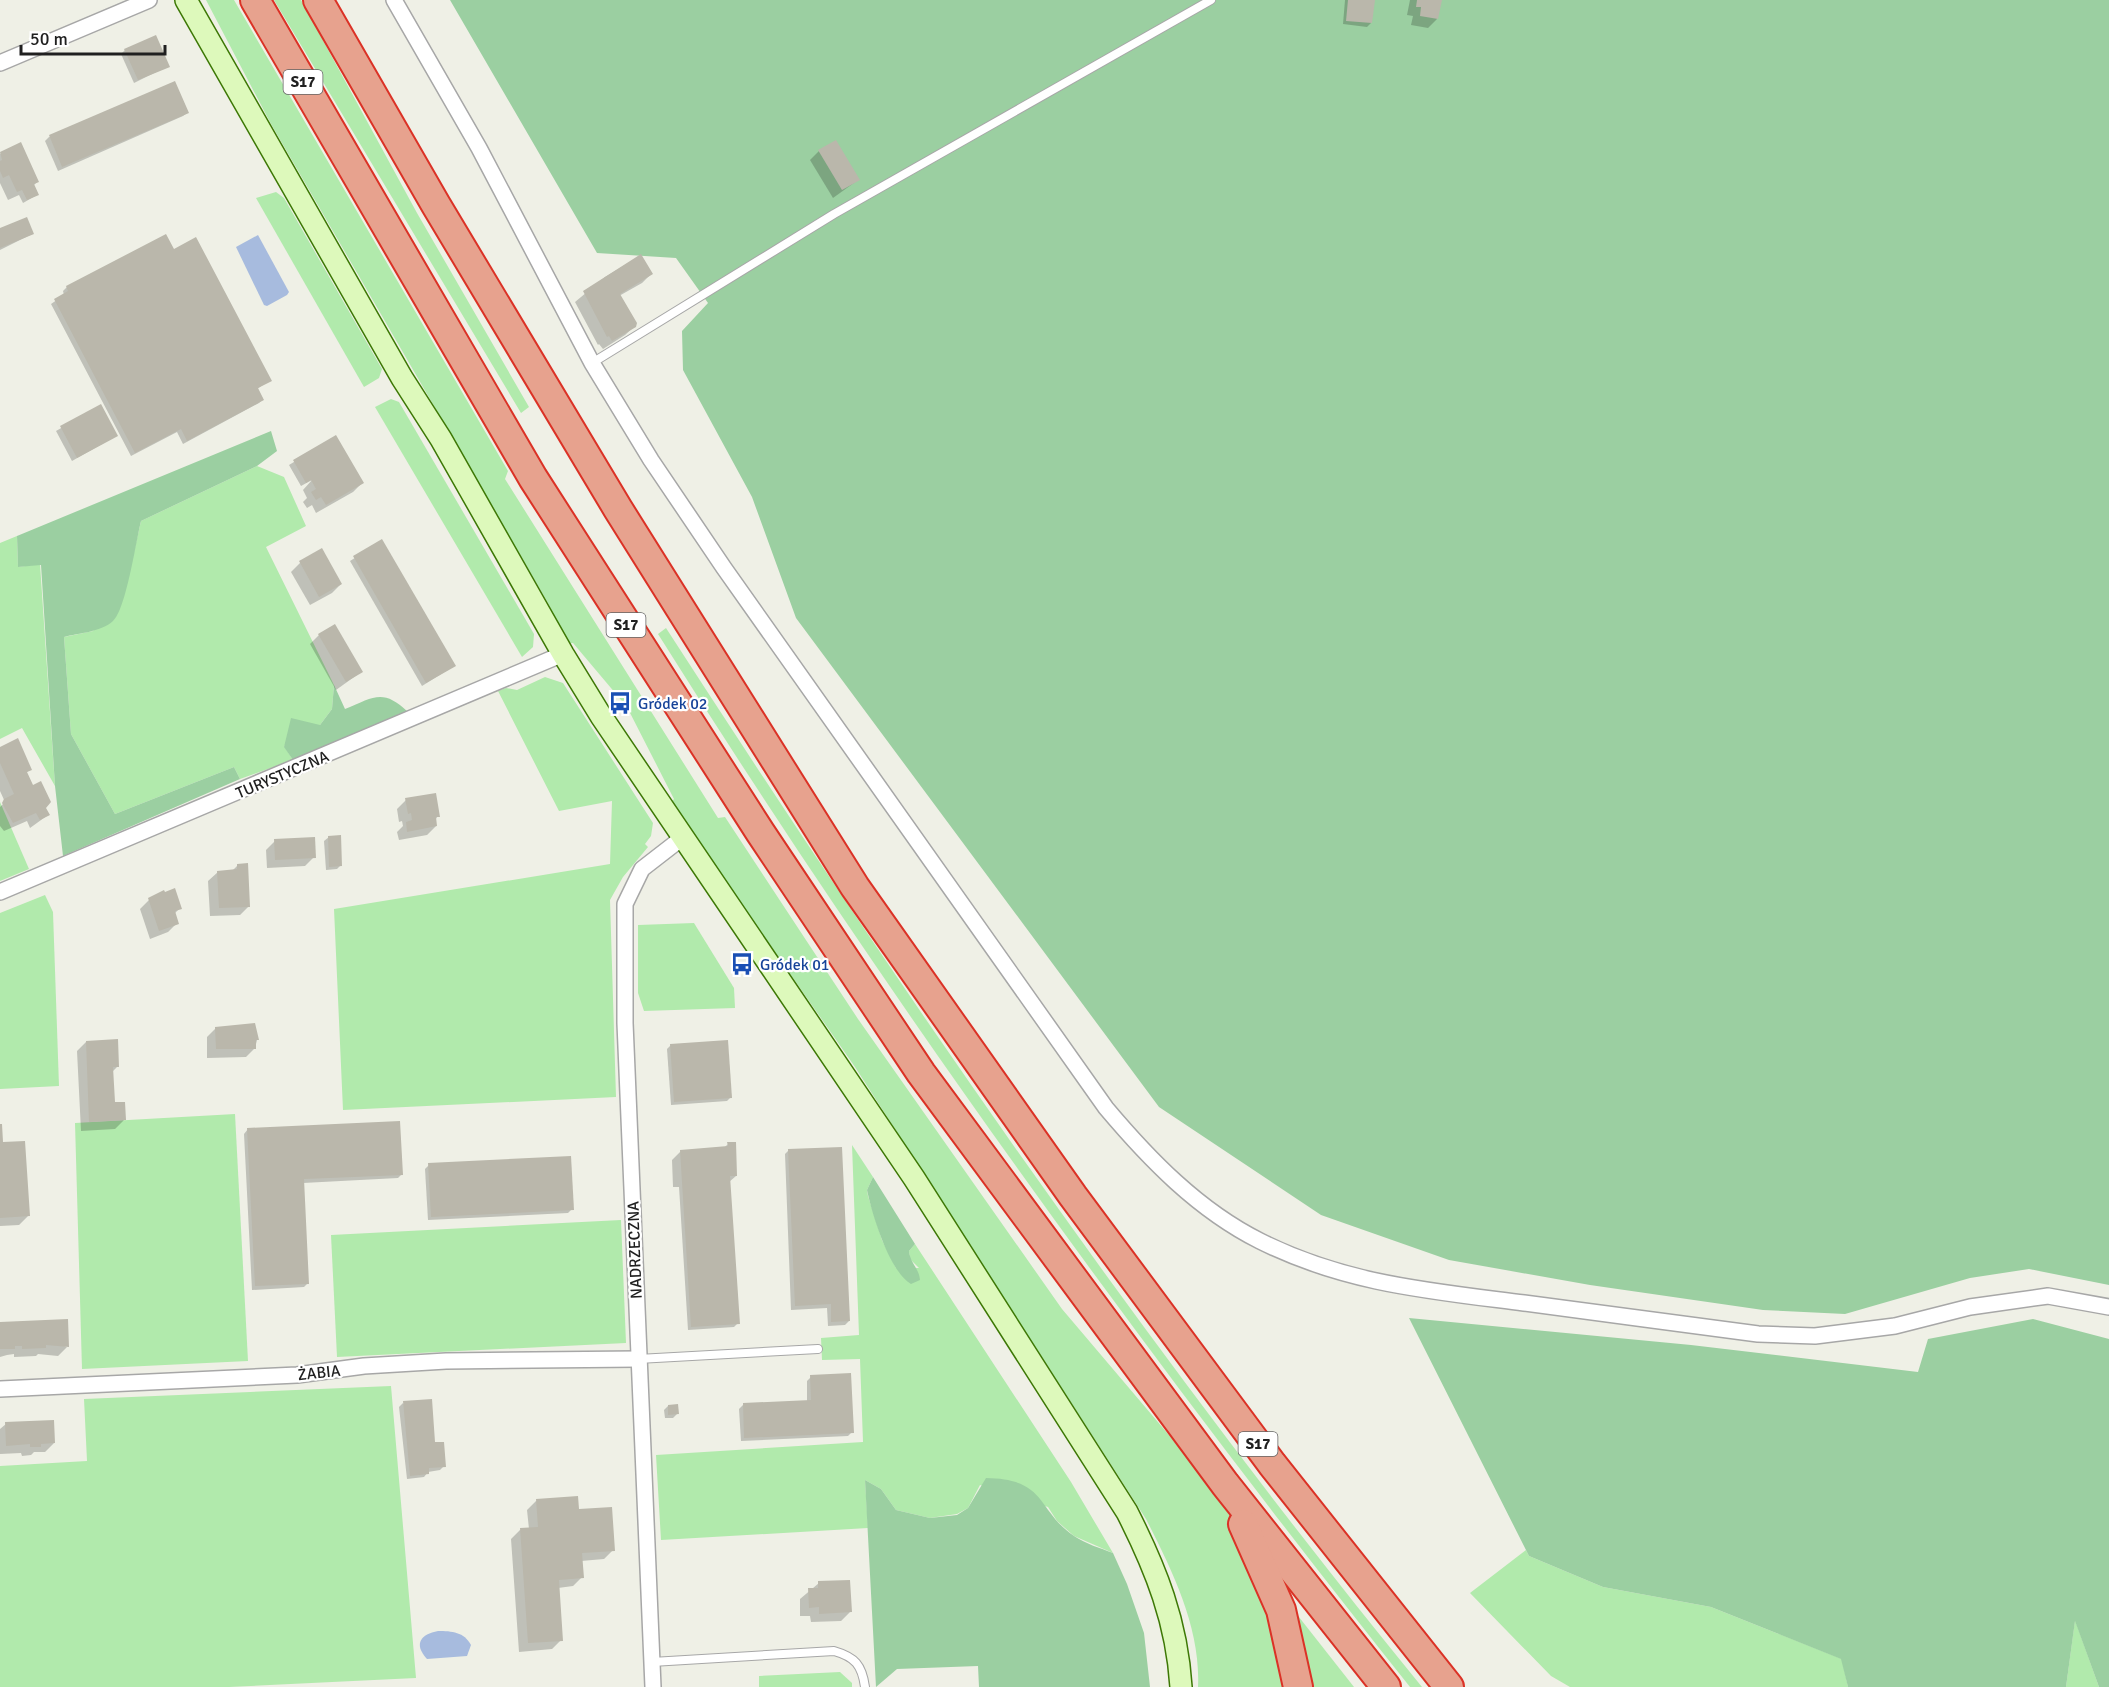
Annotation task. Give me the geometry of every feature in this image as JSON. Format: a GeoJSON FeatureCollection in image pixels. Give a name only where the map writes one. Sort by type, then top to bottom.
{"type":"FeatureCollection","features":[{"type":"Feature","properties":{"kind":"highway","name":"S17"},"geometry":{"type":"LineString","coordinates":[[255,0],[533,478],[760,832],[921,1073],[1225,1484],[1386,1687]]}},
{"type":"Feature","properties":{"kind":"highway","name":"S17"},"geometry":{"type":"LineString","coordinates":[[318,0],[436,205],[618,509],[855,887],[1080,1206],[1272,1464],[1449,1687]]}},
{"type":"Feature","properties":{"kind":"highway"},"geometry":{"type":"LineString","coordinates":[[1225,1484],[1281,1610],[1298,1687]]}},
{"type":"Feature","properties":{"kind":"street"},"geometry":{"type":"LineString","coordinates":[[0,63],[149,0]]}},
{"type":"Feature","properties":{"kind":"street"},"geometry":{"type":"LineString","coordinates":[[186,0],[563,654],[682,837],[914,1178],[1127,1512],[1146,1548],[1169,1610],[1180,1659],[1181,1687]]}},
{"type":"Feature","properties":{"kind":"street"},"geometry":{"type":"LineString","coordinates":[[394,0],[479,148],[592,363],[651,460],[724,568],[1106,1108],[1145,1155],[1197,1199],[1258,1240],[1318,1266],[1390,1286],[1758,1334],[1815,1336],[1895,1326],[1970,1307],[2048,1296],[2109,1307]]}},
{"type":"Feature","properties":{"kind":"street","name":"TURYSTYCZNA"},"geometry":{"type":"LineString","coordinates":[[0,892],[563,654]]}},
{"type":"Feature","properties":{"kind":"street","name":"NADRZECZNA"},"geometry":{"type":"LineString","coordinates":[[653,1687],[625,1017],[625,904],[642,869],[682,837]]}},
{"type":"Feature","properties":{"kind":"street","name":"ŻABIA"},"geometry":{"type":"LineString","coordinates":[[0,1389],[286,1375],[435,1361],[638,1359]]}},
{"type":"Feature","properties":{"kind":"lane"},"geometry":{"type":"LineString","coordinates":[[592,363],[834,213],[1211,0]]}},
{"type":"Feature","properties":{"kind":"lane"},"geometry":{"type":"LineString","coordinates":[[638,1359],[818,1349]]}},
{"type":"Feature","properties":{"kind":"lane"},"geometry":{"type":"LineString","coordinates":[[652,1662],[834,1651],[856,1660],[862,1672],[865,1687]]}},
{"type":"Feature","properties":{"kind":"green space"},"geometry":{"type":"Polygon","coordinates":[[[206,0],[234,0],[508,471],[505,479],[718,818],[725,817],[858,1019],[1062,1309],[1213,1487],[1251,1553],[1272,1629],[1283,1687],[1198,1687],[1198,1665],[1190,1621],[1166,1558],[1146,1519],[855,1067],[671,803],[674,799],[627,707],[573,643],[566,644],[549,605],[271,124],[206,0]]]}},
{"type":"Feature","properties":{"kind":"green space"},"geometry":{"type":"Polygon","coordinates":[[[274,0],[301,0],[417,213],[529,407],[521,413],[274,0]]]}},
{"type":"Feature","properties":{"kind":"green space"},"geometry":{"type":"Polygon","coordinates":[[[450,0],[2109,0],[2109,1285],[2029,1269],[1970,1278],[1845,1314],[1763,1310],[1590,1285],[1449,1260],[1321,1215],[1159,1107],[796,618],[752,497],[683,370],[682,331],[708,303],[676,258],[597,253],[450,0]]]}},
{"type":"Feature","properties":{"kind":"green space"},"geometry":{"type":"Polygon","coordinates":[[[276,192],[284,198],[382,369],[379,378],[364,387],[256,198],[276,192]]]}},
{"type":"Feature","properties":{"kind":"green space"},"geometry":{"type":"Polygon","coordinates":[[[391,399],[399,402],[534,634],[533,647],[522,657],[375,407],[391,399]]]}},
{"type":"Feature","properties":{"kind":"green space"},"geometry":{"type":"Polygon","coordinates":[[[271,431],[277,451],[257,466],[141,521],[126,590],[118,614],[113,621],[102,628],[64,637],[71,734],[115,814],[234,767],[240,779],[63,856],[55,786],[41,565],[18,567],[17,536],[271,431]]]}},
{"type":"Feature","properties":{"kind":"green space"},"geometry":{"type":"Polygon","coordinates":[[[257,466],[284,477],[306,526],[266,547],[334,685],[332,709],[320,725],[284,746],[293,760],[240,779],[234,767],[115,814],[71,734],[64,637],[93,631],[128,578],[141,521],[257,466]]]}},
{"type":"Feature","properties":{"kind":"green space"},"geometry":{"type":"Polygon","coordinates":[[[17,536],[18,567],[40,564],[55,786],[22,728],[0,739],[0,543],[17,536]]]}},
{"type":"Feature","properties":{"kind":"green space"},"geometry":{"type":"Polygon","coordinates":[[[666,628],[845,900],[1029,1168],[1221,1431],[1422,1687],[1410,1687],[1310,1560],[1114,1302],[1019,1171],[926,1039],[745,770],[658,634],[666,628]]]}},
{"type":"Feature","properties":{"kind":"green space"},"geometry":{"type":"Polygon","coordinates":[[[545,677],[563,683],[653,823],[651,836],[645,844],[648,847],[623,877],[610,900],[616,1097],[343,1110],[334,909],[610,864],[612,801],[559,811],[498,691],[506,688],[517,690],[545,677]]]}},
{"type":"Feature","properties":{"kind":"green space"},"geometry":{"type":"Polygon","coordinates":[[[334,685],[345,709],[371,698],[385,697],[408,712],[293,760],[284,747],[291,718],[320,725],[332,709],[334,685]]]}},
{"type":"Feature","properties":{"kind":"green space"},"geometry":{"type":"Polygon","coordinates":[[[0,802],[29,869],[0,881],[0,802]]]}},
{"type":"Feature","properties":{"kind":"green space"},"geometry":{"type":"Polygon","coordinates":[[[45,895],[53,912],[59,1086],[0,1089],[0,913],[45,895]]]}},
{"type":"Feature","properties":{"kind":"green space"},"geometry":{"type":"Polygon","coordinates":[[[694,923],[734,988],[735,1008],[644,1011],[638,993],[638,925],[694,923]]]}},
{"type":"Feature","properties":{"kind":"green space"},"geometry":{"type":"Polygon","coordinates":[[[235,1114],[248,1361],[82,1369],[75,1123],[235,1114]]]}},
{"type":"Feature","properties":{"kind":"green space"},"geometry":{"type":"Polygon","coordinates":[[[852,1145],[873,1177],[867,1190],[868,1196],[882,1240],[896,1268],[919,1268],[910,1259],[909,1251],[915,1244],[1071,1482],[1113,1553],[1074,1536],[1057,1521],[1048,1507],[980,1485],[968,1508],[957,1514],[930,1518],[896,1510],[881,1489],[865,1480],[868,1528],[661,1540],[656,1455],[863,1442],[860,1359],[822,1360],[821,1338],[859,1335],[852,1145]]]}},
{"type":"Feature","properties":{"kind":"green space"},"geometry":{"type":"Polygon","coordinates":[[[873,1177],[915,1244],[909,1251],[920,1280],[911,1284],[896,1267],[877,1227],[867,1190],[873,1177]]]}},
{"type":"Feature","properties":{"kind":"green space"},"geometry":{"type":"Polygon","coordinates":[[[621,1220],[626,1343],[337,1357],[331,1235],[621,1220]]]}},
{"type":"Feature","properties":{"kind":"green space"},"geometry":{"type":"Polygon","coordinates":[[[1409,1318],[1691,1345],[1918,1372],[1928,1339],[2033,1319],[2109,1339],[2109,1687],[2099,1687],[2075,1621],[2066,1687],[1848,1687],[1841,1659],[1711,1607],[1603,1587],[1529,1556],[1409,1318]]]}},
{"type":"Feature","properties":{"kind":"green space"},"geometry":{"type":"Polygon","coordinates":[[[391,1386],[416,1678],[229,1687],[0,1687],[0,1466],[87,1461],[84,1399],[391,1386]]]}},
{"type":"Feature","properties":{"kind":"green space"},"geometry":{"type":"Polygon","coordinates":[[[986,1478],[1021,1484],[1031,1490],[1062,1526],[1074,1536],[1113,1553],[1127,1584],[1144,1633],[1150,1687],[979,1687],[978,1666],[897,1669],[876,1687],[865,1480],[881,1489],[896,1510],[930,1518],[957,1515],[968,1508],[986,1478]]]}},
{"type":"Feature","properties":{"kind":"green space"},"geometry":{"type":"Polygon","coordinates":[[[1526,1550],[1529,1556],[1603,1587],[1711,1607],[1842,1659],[1848,1687],[1570,1687],[1551,1676],[1470,1593],[1526,1550]]]}},
{"type":"Feature","properties":{"kind":"green space"},"geometry":{"type":"Polygon","coordinates":[[[1295,1612],[1354,1687],[1311,1687],[1295,1612]]]}},
{"type":"Feature","properties":{"kind":"green space"},"geometry":{"type":"Polygon","coordinates":[[[2075,1620],[2099,1687],[2066,1687],[2075,1620]]]}},
{"type":"Feature","properties":{"kind":"green space"},"geometry":{"type":"Polygon","coordinates":[[[840,1672],[852,1683],[852,1687],[759,1687],[759,1676],[840,1672]]]}},
{"type":"Feature","properties":{"kind":"water"},"geometry":{"type":"Polygon","coordinates":[[[258,235],[289,292],[267,306],[264,305],[236,247],[258,235]]]}},
{"type":"Feature","properties":{"kind":"water"},"geometry":{"type":"Polygon","coordinates":[[[432,1632],[453,1632],[465,1637],[471,1645],[467,1656],[427,1659],[420,1649],[421,1640],[432,1632]]]}},
{"type":"Feature","properties":{"kind":"building"},"geometry":{"type":"Polygon","coordinates":[[[1348,0],[1375,0],[1372,23],[1346,21],[1348,0]]]}},
{"type":"Feature","properties":{"kind":"building"},"geometry":{"type":"Polygon","coordinates":[[[1417,0],[1442,0],[1438,19],[1420,16],[1421,7],[1416,7],[1417,0]]]}},
{"type":"Feature","properties":{"kind":"building"},"geometry":{"type":"Polygon","coordinates":[[[156,35],[170,67],[138,80],[124,49],[156,35]]]}},
{"type":"Feature","properties":{"kind":"building"},"geometry":{"type":"Polygon","coordinates":[[[175,81],[189,113],[62,167],[49,135],[175,81]]]}},
{"type":"Feature","properties":{"kind":"building"},"geometry":{"type":"Polygon","coordinates":[[[836,140],[860,180],[842,190],[818,150],[836,140]]]}},
{"type":"Feature","properties":{"kind":"building"},"geometry":{"type":"Polygon","coordinates":[[[21,142],[39,182],[34,184],[39,195],[27,200],[22,190],[17,192],[9,175],[3,178],[0,171],[2,160],[0,152],[21,142]]]}},
{"type":"Feature","properties":{"kind":"building"},"geometry":{"type":"Polygon","coordinates":[[[27,217],[34,234],[0,248],[0,228],[27,217]]]}},
{"type":"Feature","properties":{"kind":"building"},"geometry":{"type":"Polygon","coordinates":[[[166,234],[174,249],[196,237],[272,381],[258,388],[264,400],[187,441],[181,429],[135,453],[54,299],[68,291],[66,286],[166,234]]]}},
{"type":"Feature","properties":{"kind":"building"},"geometry":{"type":"Polygon","coordinates":[[[641,254],[653,274],[620,294],[637,323],[636,327],[612,341],[609,336],[607,337],[583,291],[641,254]]]}},
{"type":"Feature","properties":{"kind":"building"},"geometry":{"type":"Polygon","coordinates":[[[101,404],[118,436],[77,458],[60,426],[101,404]]]}},
{"type":"Feature","properties":{"kind":"building"},"geometry":{"type":"Polygon","coordinates":[[[336,435],[364,483],[326,505],[321,497],[316,500],[311,492],[316,489],[311,480],[306,483],[293,460],[336,435]]]}},
{"type":"Feature","properties":{"kind":"building"},"geometry":{"type":"Polygon","coordinates":[[[382,539],[456,666],[426,683],[353,556],[382,539]]]}},
{"type":"Feature","properties":{"kind":"building"},"geometry":{"type":"Polygon","coordinates":[[[322,548],[342,584],[319,597],[299,561],[322,548]]]}},
{"type":"Feature","properties":{"kind":"building"},"geometry":{"type":"Polygon","coordinates":[[[335,624],[363,672],[346,682],[318,634],[335,624]]]}},
{"type":"Feature","properties":{"kind":"building"},"geometry":{"type":"Polygon","coordinates":[[[18,738],[32,770],[27,772],[33,785],[41,781],[51,802],[46,808],[50,815],[40,820],[36,813],[13,823],[2,803],[4,799],[14,794],[0,763],[0,747],[18,738]]]}},
{"type":"Feature","properties":{"kind":"building"},"geometry":{"type":"Polygon","coordinates":[[[436,793],[440,817],[436,817],[437,826],[407,832],[406,822],[412,820],[411,813],[408,814],[405,798],[436,793]]]}},
{"type":"Feature","properties":{"kind":"building"},"geometry":{"type":"Polygon","coordinates":[[[341,835],[342,866],[329,867],[328,836],[341,835]]]}},
{"type":"Feature","properties":{"kind":"building"},"geometry":{"type":"Polygon","coordinates":[[[315,837],[316,858],[275,860],[274,839],[315,837]]]}},
{"type":"Feature","properties":{"kind":"building"},"geometry":{"type":"Polygon","coordinates":[[[248,863],[250,907],[219,908],[217,871],[237,869],[237,864],[248,863]]]}},
{"type":"Feature","properties":{"kind":"building"},"geometry":{"type":"Polygon","coordinates":[[[175,888],[182,909],[175,911],[179,924],[159,931],[148,898],[164,890],[165,892],[175,888]]]}},
{"type":"Feature","properties":{"kind":"building"},"geometry":{"type":"Polygon","coordinates":[[[255,1023],[259,1040],[256,1040],[256,1049],[216,1049],[215,1027],[255,1023]]]}},
{"type":"Feature","properties":{"kind":"building"},"geometry":{"type":"Polygon","coordinates":[[[118,1039],[119,1067],[113,1067],[115,1102],[125,1102],[126,1120],[89,1122],[86,1041],[118,1039]]]}},
{"type":"Feature","properties":{"kind":"building"},"geometry":{"type":"Polygon","coordinates":[[[728,1040],[732,1098],[674,1102],[670,1044],[728,1040]]]}},
{"type":"Feature","properties":{"kind":"building"},"geometry":{"type":"Polygon","coordinates":[[[400,1121],[403,1175],[304,1179],[309,1284],[255,1286],[247,1128],[400,1121]]]}},
{"type":"Feature","properties":{"kind":"building"},"geometry":{"type":"Polygon","coordinates":[[[0,1124],[2,1124],[3,1142],[25,1141],[30,1216],[0,1218],[0,1124]]]}},
{"type":"Feature","properties":{"kind":"building"},"geometry":{"type":"Polygon","coordinates":[[[727,1142],[736,1142],[737,1176],[730,1176],[740,1324],[691,1327],[680,1150],[728,1146],[727,1142]]]}},
{"type":"Feature","properties":{"kind":"building"},"geometry":{"type":"Polygon","coordinates":[[[842,1147],[850,1321],[831,1322],[831,1304],[795,1306],[788,1149],[842,1147]]]}},
{"type":"Feature","properties":{"kind":"building"},"geometry":{"type":"Polygon","coordinates":[[[571,1156],[574,1210],[431,1217],[428,1163],[571,1156]]]}},
{"type":"Feature","properties":{"kind":"building"},"geometry":{"type":"Polygon","coordinates":[[[68,1319],[69,1347],[46,1345],[46,1348],[22,1349],[22,1346],[15,1346],[15,1349],[0,1349],[0,1322],[68,1319]]]}},
{"type":"Feature","properties":{"kind":"building"},"geometry":{"type":"Polygon","coordinates":[[[851,1373],[854,1433],[744,1438],[743,1403],[811,1400],[810,1375],[851,1373]]]}},
{"type":"Feature","properties":{"kind":"building"},"geometry":{"type":"Polygon","coordinates":[[[432,1399],[435,1442],[444,1442],[446,1467],[429,1468],[429,1474],[410,1476],[403,1401],[432,1399]]]}},
{"type":"Feature","properties":{"kind":"building"},"geometry":{"type":"Polygon","coordinates":[[[678,1404],[679,1414],[668,1415],[668,1405],[678,1404]]]}},
{"type":"Feature","properties":{"kind":"building"},"geometry":{"type":"Polygon","coordinates":[[[54,1420],[55,1443],[41,1444],[41,1447],[30,1447],[30,1444],[6,1446],[5,1422],[54,1420]]]}},
{"type":"Feature","properties":{"kind":"building"},"geometry":{"type":"Polygon","coordinates":[[[578,1496],[579,1509],[612,1507],[615,1551],[582,1553],[584,1578],[559,1580],[563,1641],[528,1643],[520,1528],[538,1527],[536,1499],[578,1496]]]}},
{"type":"Feature","properties":{"kind":"building"},"geometry":{"type":"Polygon","coordinates":[[[850,1580],[852,1612],[819,1614],[819,1607],[809,1608],[808,1588],[818,1588],[818,1581],[850,1580]]]}},
{"type":"Feature","properties":{"kind":"place","name":"Gródek 02"},"geometry":{"type":"Point","coordinates":[620,703]}},
{"type":"Feature","properties":{"kind":"place","name":"Gródek 01"},"geometry":{"type":"Point","coordinates":[742,964]}}]}
